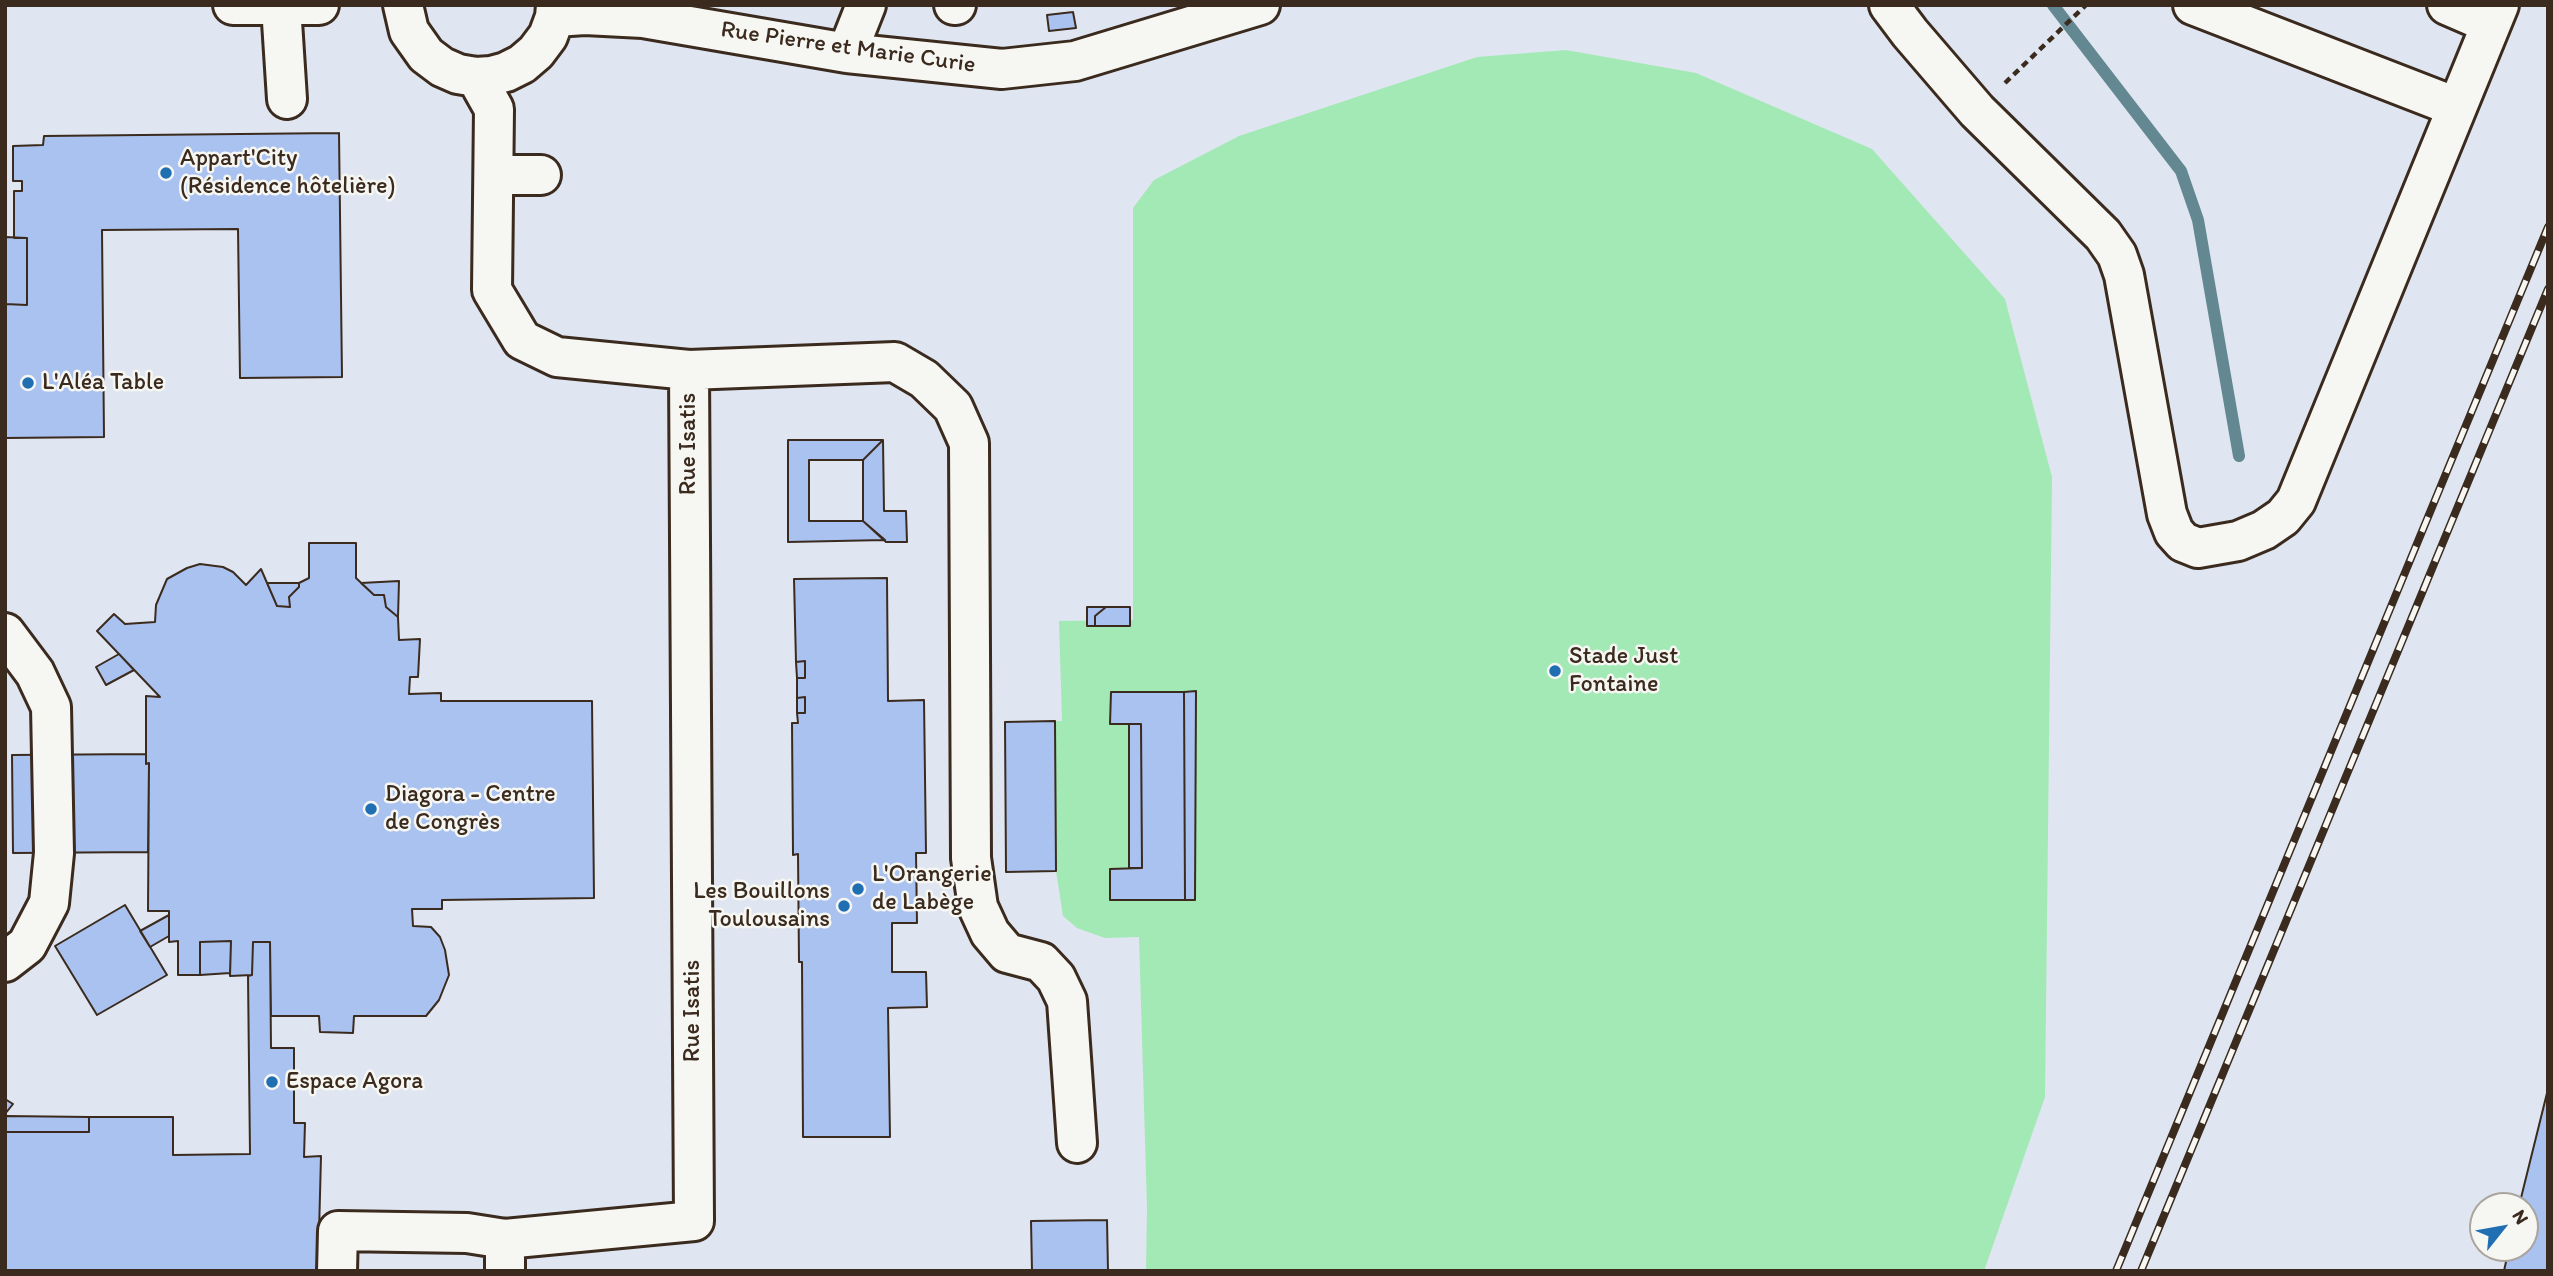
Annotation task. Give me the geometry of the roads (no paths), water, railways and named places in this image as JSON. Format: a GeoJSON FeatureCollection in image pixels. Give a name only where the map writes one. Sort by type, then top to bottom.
{"type":"FeatureCollection","features":[{"type":"Feature","properties":{"kind":"street"},"geometry":{"type":"LineString","coordinates":[[233,5],[319,5]]}},
{"type":"Feature","properties":{"kind":"street"},"geometry":{"type":"LineString","coordinates":[[403,5],[409,31],[426,55],[458,74],[476,77],[498,74],[522,64],[548,36],[555,11]]}},
{"type":"Feature","properties":{"kind":"street"},"geometry":{"type":"LineString","coordinates":[[847,53],[866,5]]}},
{"type":"Feature","properties":{"kind":"street","name":"Rue Pierre et Marie Curie"},"geometry":{"type":"LineString","coordinates":[[555,11],[643,18],[847,53],[1002,69],[1074,61],[1260,5]]}},
{"type":"Feature","properties":{"kind":"street"},"geometry":{"type":"LineString","coordinates":[[1889,5],[1977,111],[2103,235],[2117,256],[2124,275],[2167,514],[2174,531],[2183,542],[2199,548],[2238,541],[2264,530],[2283,517],[2296,501],[2495,15],[2447,5]]}},
{"type":"Feature","properties":{"kind":"street"},"geometry":{"type":"LineString","coordinates":[[2193,5],[2456,107]]}},
{"type":"Feature","properties":{"kind":"street"},"geometry":{"type":"LineString","coordinates":[[281,6],[287,99]]}},
{"type":"Feature","properties":{"kind":"street","name":"Rue Isatis"},"geometry":{"type":"LineString","coordinates":[[476,77],[494,109],[492,290],[522,340],[557,357],[689,370],[895,362],[924,379],[953,407],[969,443],[971,858],[978,906],[990,933],[1007,953],[1041,962],[1056,978],[1067,1001],[1077,1143]]}},
{"type":"Feature","properties":{"kind":"street"},"geometry":{"type":"LineString","coordinates":[[494,175],[541,175]]}},
{"type":"Feature","properties":{"kind":"street","name":"Rue Isatis"},"geometry":{"type":"LineString","coordinates":[[337,1271],[338,1231],[467,1233],[505,1255],[694,1221],[689,370]]}},
{"type":"Feature","properties":{"kind":"street"},"geometry":{"type":"LineString","coordinates":[[5,633],[35,673],[51,707],[54,853],[49,903],[27,945],[5,962]]}},
{"type":"Feature","properties":{"kind":"waterway"},"geometry":{"type":"LineString","coordinates":[[2053,5],[2181,171],[2198,220],[2239,456]]}},
{"type":"Feature","properties":{"kind":"railway"},"geometry":{"type":"LineString","coordinates":[[2116,1271],[2548,227]]}},
{"type":"Feature","properties":{"kind":"railway"},"geometry":{"type":"LineString","coordinates":[[2141,1271],[2548,289]]}},
{"type":"Feature","properties":{"kind":"place","name":"Appart'City (Résidence hôtelière)"},"geometry":{"type":"Point","coordinates":[166,173]}},
{"type":"Feature","properties":{"kind":"place","name":"L'Aléa Table"},"geometry":{"type":"Point","coordinates":[28,383]}},
{"type":"Feature","properties":{"kind":"place","name":"Stade Just Fontaine"},"geometry":{"type":"Point","coordinates":[1555,671]}},
{"type":"Feature","properties":{"kind":"place","name":"Diagora - Centre de Congrès"},"geometry":{"type":"Point","coordinates":[371,809]}},
{"type":"Feature","properties":{"kind":"place","name":"L'Orangerie de Labège"},"geometry":{"type":"Point","coordinates":[858,889]}},
{"type":"Feature","properties":{"kind":"place","name":"Les Bouillons Toulousains"},"geometry":{"type":"Point","coordinates":[844,906]}},
{"type":"Feature","properties":{"kind":"place","name":"Espace Agora"},"geometry":{"type":"Point","coordinates":[272,1082]}}]}
